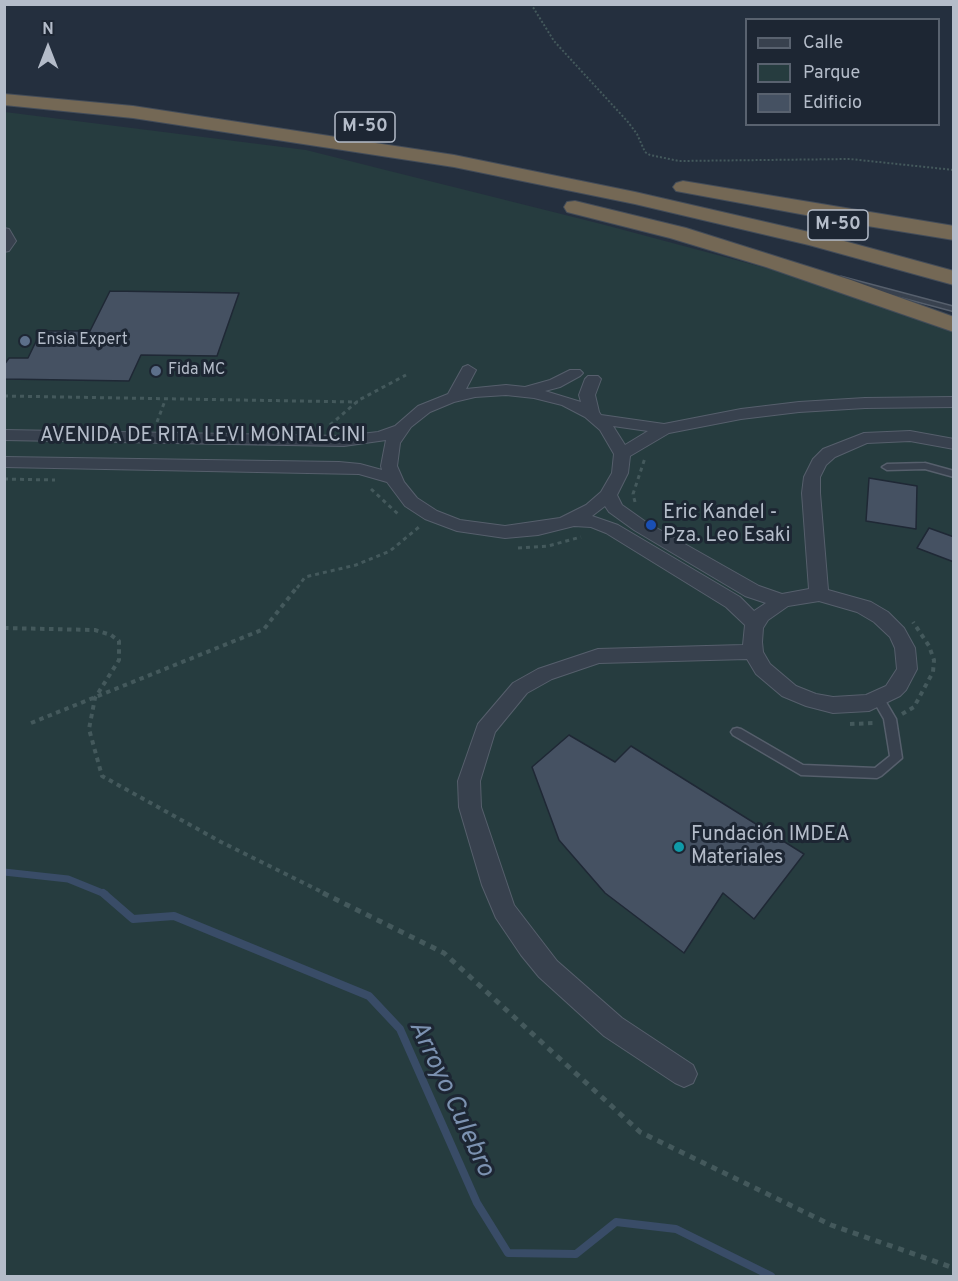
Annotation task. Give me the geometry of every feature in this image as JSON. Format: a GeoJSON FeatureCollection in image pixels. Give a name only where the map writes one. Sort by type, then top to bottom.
{"type":"FeatureCollection","features":[{"type":"Feature","properties":{"kind":"highway"},"geometry":{"type":"LineString","coordinates":[[4,83],[103,92],[274,113]]}},
{"type":"Feature","properties":{"kind":"highway","name":"M-50"},"geometry":{"type":"LineString","coordinates":[[4,99],[133,112],[454,160],[635,198],[814,240],[954,278]]}},
{"type":"Feature","properties":{"kind":"highway"},"geometry":{"type":"LineString","coordinates":[[254,129],[283,139],[446,174],[678,233],[843,285],[954,326]]}},
{"type":"Feature","properties":{"kind":"highway","name":"M-50"},"geometry":{"type":"LineString","coordinates":[[664,183],[722,195],[943,253]]}},
{"type":"Feature","properties":{"kind":"highway"},"geometry":{"type":"LineString","coordinates":[[722,195],[954,233]]}},
{"type":"Feature","properties":{"kind":"street"},"geometry":{"type":"LineString","coordinates":[[4,232],[9,241],[4,248]]}},
{"type":"Feature","properties":{"kind":"street"},"geometry":{"type":"LineString","coordinates":[[455,396],[468,370]]}},
{"type":"Feature","properties":{"kind":"street"},"geometry":{"type":"LineString","coordinates":[[523,391],[555,384],[575,373]]}},
{"type":"Feature","properties":{"kind":"street"},"geometry":{"type":"LineString","coordinates":[[593,379],[587,395],[595,416],[613,435],[622,454],[620,473],[608,495],[592,509],[572,520],[538,529],[514,532],[457,525],[420,508],[406,496],[393,478],[389,456],[392,443],[400,430],[424,410],[455,396],[484,391],[523,391],[561,399],[595,416],[664,429]]}},
{"type":"Feature","properties":{"kind":"street"},"geometry":{"type":"LineString","coordinates":[[622,454],[664,429],[741,414],[798,407],[865,403],[954,402]]}},
{"type":"Feature","properties":{"kind":"street","name":"AVENIDA DE RITA LEVI MONTALCINI"},"geometry":{"type":"LineString","coordinates":[[4,435],[344,441],[380,437],[400,430]]}},
{"type":"Feature","properties":{"kind":"street"},"geometry":{"type":"LineString","coordinates":[[819,596],[811,493],[812,477],[819,463],[829,453],[864,438],[910,436],[954,444]]}},
{"type":"Feature","properties":{"kind":"street","name":"AVENIDA DE RITA LEVI MONTALCINI"},"geometry":{"type":"LineString","coordinates":[[4,462],[339,467],[360,469],[393,478]]}},
{"type":"Feature","properties":{"kind":"street"},"geometry":{"type":"LineString","coordinates":[[608,495],[615,508],[639,526],[752,591],[782,601]]}},
{"type":"Feature","properties":{"kind":"street"},"geometry":{"type":"LineString","coordinates":[[572,520],[594,522],[616,531],[733,602],[755,623]]}},
{"type":"Feature","properties":{"kind":"street"},"geometry":{"type":"LineString","coordinates":[[801,596],[819,596],[841,599],[872,611],[890,624],[902,640],[907,655],[908,669],[905,677],[893,691],[879,700],[860,705],[838,706],[801,697],[769,676],[753,652],[752,634],[755,623],[767,609],[782,601],[801,596]]}},
{"type":"Feature","properties":{"kind":"street"},"geometry":{"type":"LineString","coordinates":[[684,1074],[613,1027],[548,969],[530,947],[504,911],[494,885],[472,815],[469,781],[485,730],[520,688],[545,674],[598,656],[753,652]]}},
{"type":"Feature","properties":{"kind":"lane"},"geometry":{"type":"LineString","coordinates":[[678,233],[954,309]]}},
{"type":"Feature","properties":{"kind":"lane"},"geometry":{"type":"LineString","coordinates":[[887,466],[925,466],[954,474]]}},
{"type":"Feature","properties":{"kind":"lane"},"geometry":{"type":"LineString","coordinates":[[737,732],[801,770],[877,773],[896,758],[890,719],[879,700]]}},
{"type":"Feature","properties":{"kind":"path"},"geometry":{"type":"LineString","coordinates":[[531,4],[554,40],[628,122],[637,134],[645,152],[650,154],[678,161],[850,159],[954,170]]}},
{"type":"Feature","properties":{"kind":"path"},"geometry":{"type":"LineString","coordinates":[[330,425],[358,402],[406,375]]}},
{"type":"Feature","properties":{"kind":"path"},"geometry":{"type":"LineString","coordinates":[[4,396],[358,402]]}},
{"type":"Feature","properties":{"kind":"path"},"geometry":{"type":"LineString","coordinates":[[157,422],[166,398]]}},
{"type":"Feature","properties":{"kind":"path"},"geometry":{"type":"LineString","coordinates":[[4,479],[57,480]]}},
{"type":"Feature","properties":{"kind":"path"},"geometry":{"type":"LineString","coordinates":[[366,486],[376,491],[393,511],[404,518]]}},
{"type":"Feature","properties":{"kind":"path"},"geometry":{"type":"LineString","coordinates":[[411,523],[427,531]]}},
{"type":"Feature","properties":{"kind":"path"},"geometry":{"type":"LineString","coordinates":[[31,723],[264,629],[305,577],[357,565],[390,551],[419,527]]}},
{"type":"Feature","properties":{"kind":"path"},"geometry":{"type":"LineString","coordinates":[[510,548],[548,546],[583,536]]}},
{"type":"Feature","properties":{"kind":"path"},"geometry":{"type":"LineString","coordinates":[[4,628],[95,630],[111,635],[119,641],[119,660],[95,698],[89,729],[102,776],[221,842],[444,953],[640,1132],[831,1225],[954,1268]]}},
{"type":"Feature","properties":{"kind":"green space"},"geometry":{"type":"Polygon","coordinates":[[[5,112],[306,150],[605,225],[953,318],[953,1276],[5,1276],[5,112]]]}},
{"type":"Feature","properties":{"kind":"building"},"geometry":{"type":"Polygon","coordinates":[[[110,291],[239,293],[217,356],[141,355],[129,381],[4,379],[4,365],[9,358],[28,358],[41,331],[90,331],[110,291]]]}},
{"type":"Feature","properties":{"kind":"building"},"geometry":{"type":"Polygon","coordinates":[[[869,478],[917,486],[916,529],[866,521],[869,478]]]}},
{"type":"Feature","properties":{"kind":"building"},"geometry":{"type":"Polygon","coordinates":[[[929,528],[954,537],[954,562],[917,548],[929,528]]]}},
{"type":"Feature","properties":{"kind":"building","name":"Fundación IMDEA Materiales"},"geometry":{"type":"Polygon","coordinates":[[[569,735],[615,762],[631,746],[804,854],[754,919],[723,893],[684,953],[605,893],[559,840],[532,767],[569,735]]]}},
{"type":"Feature","properties":{"kind":"waterway","name":"Arroyo Culebro"},"geometry":{"type":"LineString","coordinates":[[4,872],[68,879],[103,893]]}},
{"type":"Feature","properties":{"kind":"waterway","name":"Arroyo Culebro"},"geometry":{"type":"LineString","coordinates":[[103,893],[133,919],[174,916],[369,996],[400,1029],[477,1203],[508,1253],[576,1254],[616,1222],[676,1229],[771,1276]]}},
{"type":"Feature","properties":{"kind":"place","name":"Ensia Expert"},"geometry":{"type":"Point","coordinates":[25,341]}},
{"type":"Feature","properties":{"kind":"place","name":"Fida MC"},"geometry":{"type":"Point","coordinates":[156,371]}},
{"type":"Feature","properties":{"kind":"place","name":"Eric Kandel - Pza. Leo Esaki"},"geometry":{"type":"Point","coordinates":[651,525]}},
{"type":"Feature","properties":{"kind":"place","name":"Fundación IMDEA Materiales"},"geometry":{"type":"Point","coordinates":[679,847]}}]}
